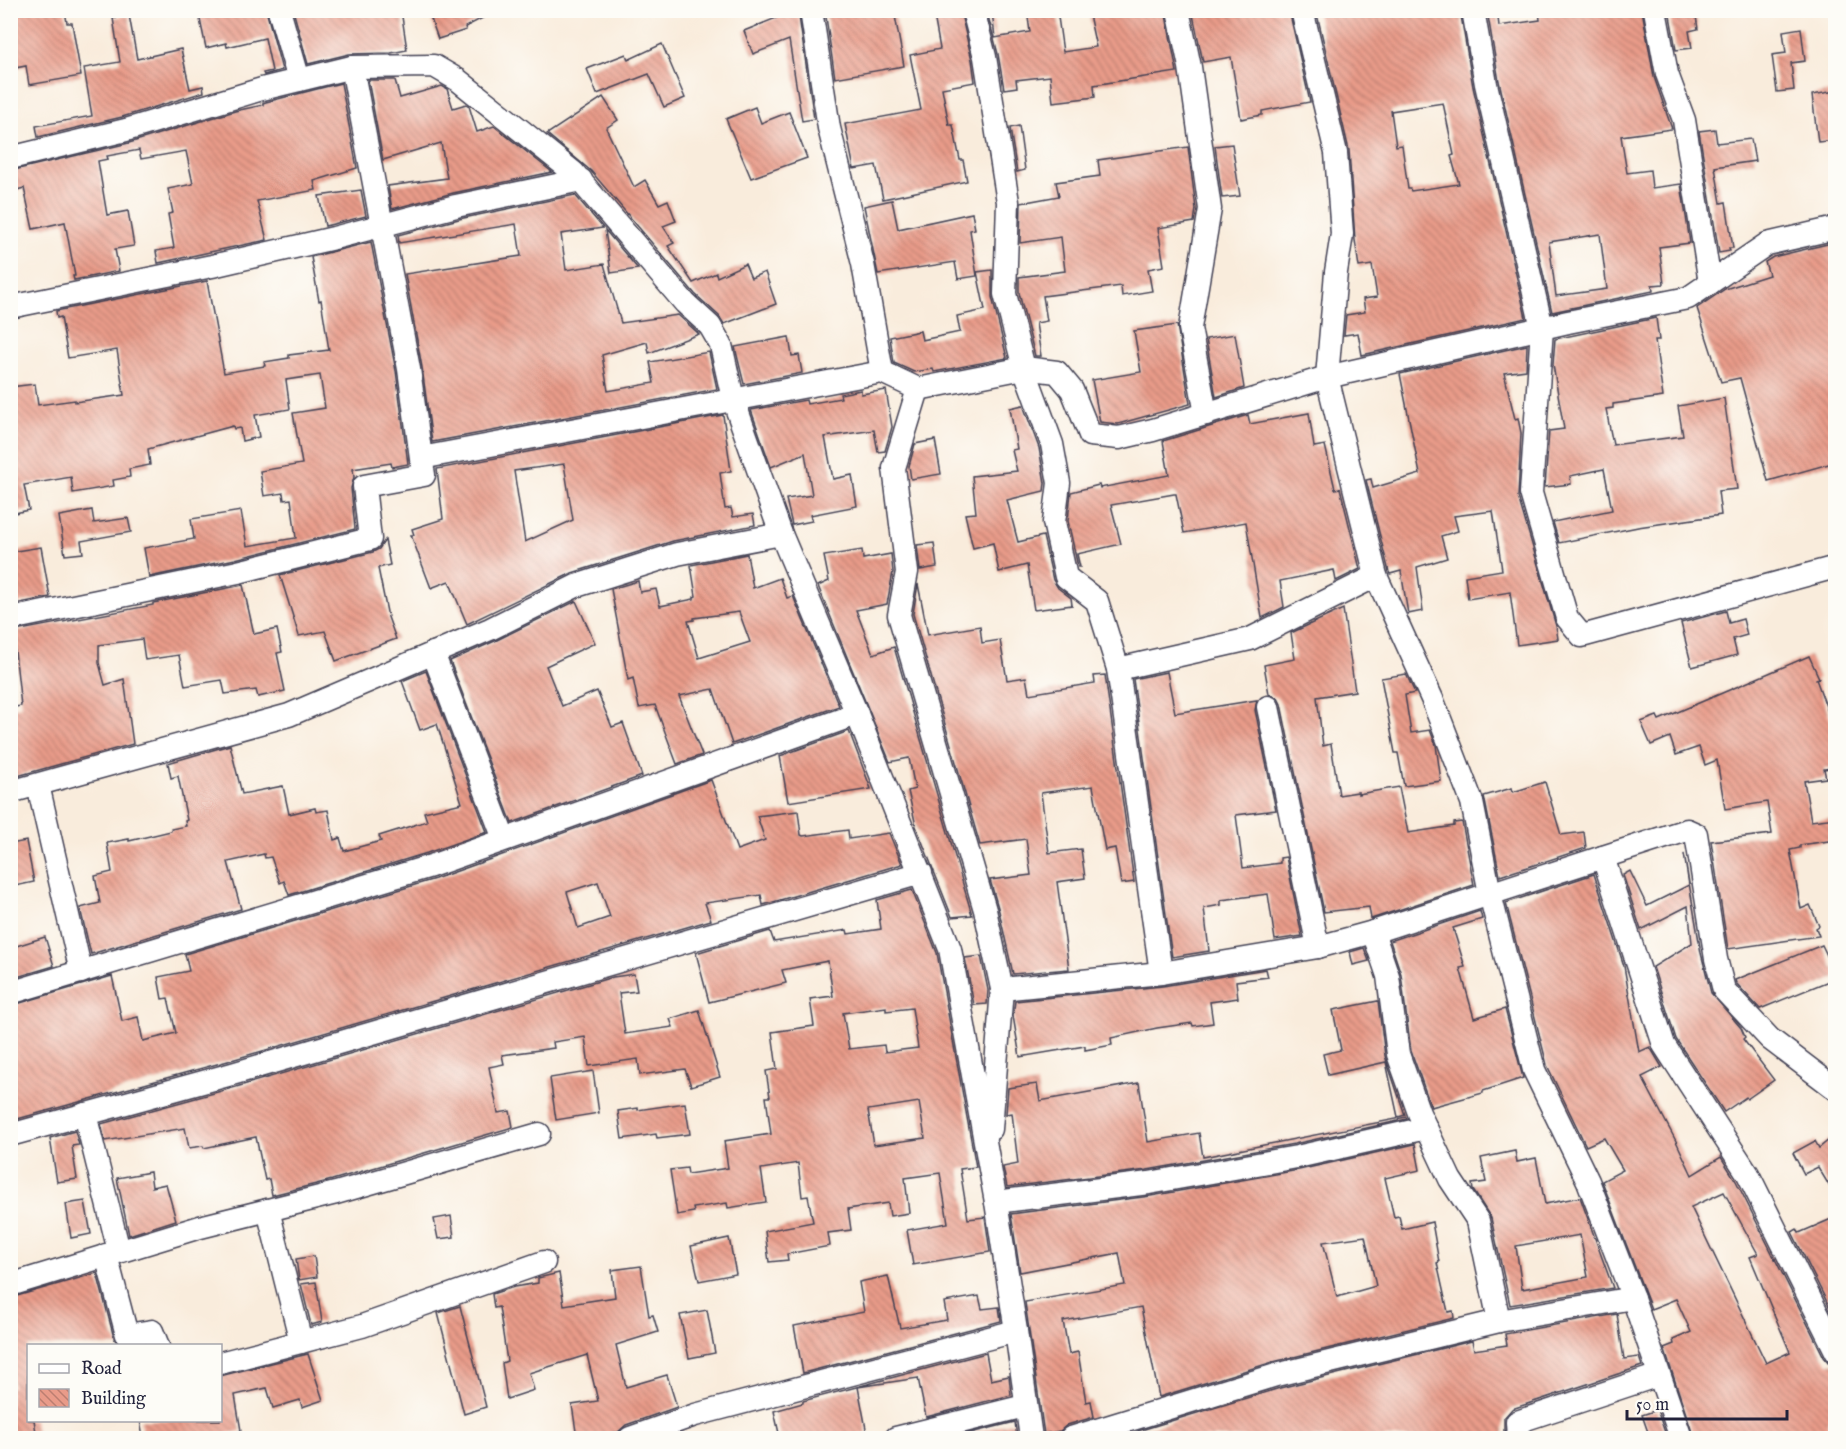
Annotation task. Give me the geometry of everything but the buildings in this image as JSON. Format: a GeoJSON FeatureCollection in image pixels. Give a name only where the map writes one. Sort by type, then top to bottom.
{"type":"FeatureCollection","features":[{"type":"Feature","properties":{"kind":"street"},"geometry":{"type":"LineString","coordinates":[[811,10],[830,128],[863,264],[882,372]]}},
{"type":"Feature","properties":{"kind":"street"},"geometry":{"type":"LineString","coordinates":[[973,10],[985,57],[1008,202],[1005,294],[1024,368],[1052,444],[1059,483],[1054,522],[1066,578],[1097,602],[1118,669],[1161,973]]}},
{"type":"Feature","properties":{"kind":"street"},"geometry":{"type":"LineString","coordinates":[[1178,10],[1190,67],[1210,209],[1190,328],[1206,414]]}},
{"type":"Feature","properties":{"kind":"street"},"geometry":{"type":"LineString","coordinates":[[1302,10],[1336,153],[1342,234],[1336,273],[1327,377],[1376,576],[1433,701],[1472,802],[1490,894],[1534,1070],[1588,1181],[1633,1298],[1681,1438]]}},
{"type":"Feature","properties":{"kind":"street"},"geometry":{"type":"LineString","coordinates":[[1473,10],[1486,84],[1542,328],[1531,493],[1567,618],[1582,636],[1836,567]]}},
{"type":"Feature","properties":{"kind":"street"},"geometry":{"type":"LineString","coordinates":[[1654,10],[1667,74],[1684,120],[1710,283]]}},
{"type":"Feature","properties":{"kind":"street"},"geometry":{"type":"LineString","coordinates":[[281,11],[299,80]]}},
{"type":"Feature","properties":{"kind":"street"},"geometry":{"type":"LineString","coordinates":[[10,158],[126,130],[352,67],[434,66],[458,80],[573,172],[685,303],[710,326],[721,345],[733,399],[781,534],[857,714],[950,949],[996,1202],[1031,1438]]}},
{"type":"Feature","properties":{"kind":"street"},"geometry":{"type":"LineString","coordinates":[[10,619],[238,572],[370,539],[364,486],[424,475],[409,369],[352,67]]}},
{"type":"Feature","properties":{"kind":"street"},"geometry":{"type":"LineString","coordinates":[[10,307],[212,266],[456,206],[580,180]]}},
{"type":"Feature","properties":{"kind":"street"},"geometry":{"type":"LineString","coordinates":[[421,458],[882,372],[918,389],[1024,368],[1057,372],[1072,390],[1090,435],[1119,438],[1153,430],[1327,377],[1542,328],[1688,298],[1767,244],[1836,228]]}},
{"type":"Feature","properties":{"kind":"street"},"geometry":{"type":"LineString","coordinates":[[918,389],[894,468],[907,572],[899,615],[985,910],[1002,989],[989,1160]]}},
{"type":"Feature","properties":{"kind":"street"},"geometry":{"type":"LineString","coordinates":[[10,792],[289,715],[490,629],[576,586],[677,554],[781,534]]}},
{"type":"Feature","properties":{"kind":"street"},"geometry":{"type":"LineString","coordinates":[[1118,669],[1250,639],[1376,576]]}},
{"type":"Feature","properties":{"kind":"street"},"geometry":{"type":"LineString","coordinates":[[433,653],[504,839]]}},
{"type":"Feature","properties":{"kind":"street"},"geometry":{"type":"LineString","coordinates":[[1268,707],[1318,947]]}},
{"type":"Feature","properties":{"kind":"street"},"geometry":{"type":"LineString","coordinates":[[10,993],[431,866],[857,714]]}},
{"type":"Feature","properties":{"kind":"street"},"geometry":{"type":"LineString","coordinates":[[38,785],[81,972]]}},
{"type":"Feature","properties":{"kind":"street"},"geometry":{"type":"LineString","coordinates":[[1002,989],[1161,973],[1318,947],[1373,932],[1687,830],[1696,834],[1716,959],[1724,990],[1770,1039],[1836,1089]]}},
{"type":"Feature","properties":{"kind":"street"},"geometry":{"type":"LineString","coordinates":[[1603,857],[1664,1045],[1748,1174],[1836,1351]]}},
{"type":"Feature","properties":{"kind":"street"},"geometry":{"type":"LineString","coordinates":[[10,1135],[232,1074],[921,873]]}},
{"type":"Feature","properties":{"kind":"street"},"geometry":{"type":"LineString","coordinates":[[1373,932],[1388,976],[1398,1054],[1426,1128],[1450,1179],[1478,1221],[1499,1321]]}},
{"type":"Feature","properties":{"kind":"street"},"geometry":{"type":"LineString","coordinates":[[85,1114],[127,1335],[152,1331],[157,1344]]}},
{"type":"Feature","properties":{"kind":"street"},"geometry":{"type":"LineString","coordinates":[[996,1202],[1160,1181],[1298,1156],[1426,1128]]}},
{"type":"Feature","properties":{"kind":"street"},"geometry":{"type":"LineString","coordinates":[[10,1285],[200,1227],[336,1193],[539,1134]]}},
{"type":"Feature","properties":{"kind":"street"},"geometry":{"type":"LineString","coordinates":[[268,1210],[302,1342]]}},
{"type":"Feature","properties":{"kind":"street"},"geometry":{"type":"LineString","coordinates":[[222,1362],[362,1326],[544,1263]]}},
{"type":"Feature","properties":{"kind":"street"},"geometry":{"type":"LineString","coordinates":[[1071,1438],[1276,1375],[1499,1321],[1633,1298]]}},
{"type":"Feature","properties":{"kind":"street"},"geometry":{"type":"LineString","coordinates":[[630,1438],[695,1415],[1016,1331]]}},
{"type":"Feature","properties":{"kind":"street"},"geometry":{"type":"LineString","coordinates":[[1518,1438],[1517,1422],[1659,1375]]}},
{"type":"Feature","properties":{"kind":"street"},"geometry":{"type":"LineString","coordinates":[[896,1438],[1025,1406]]}}]}
